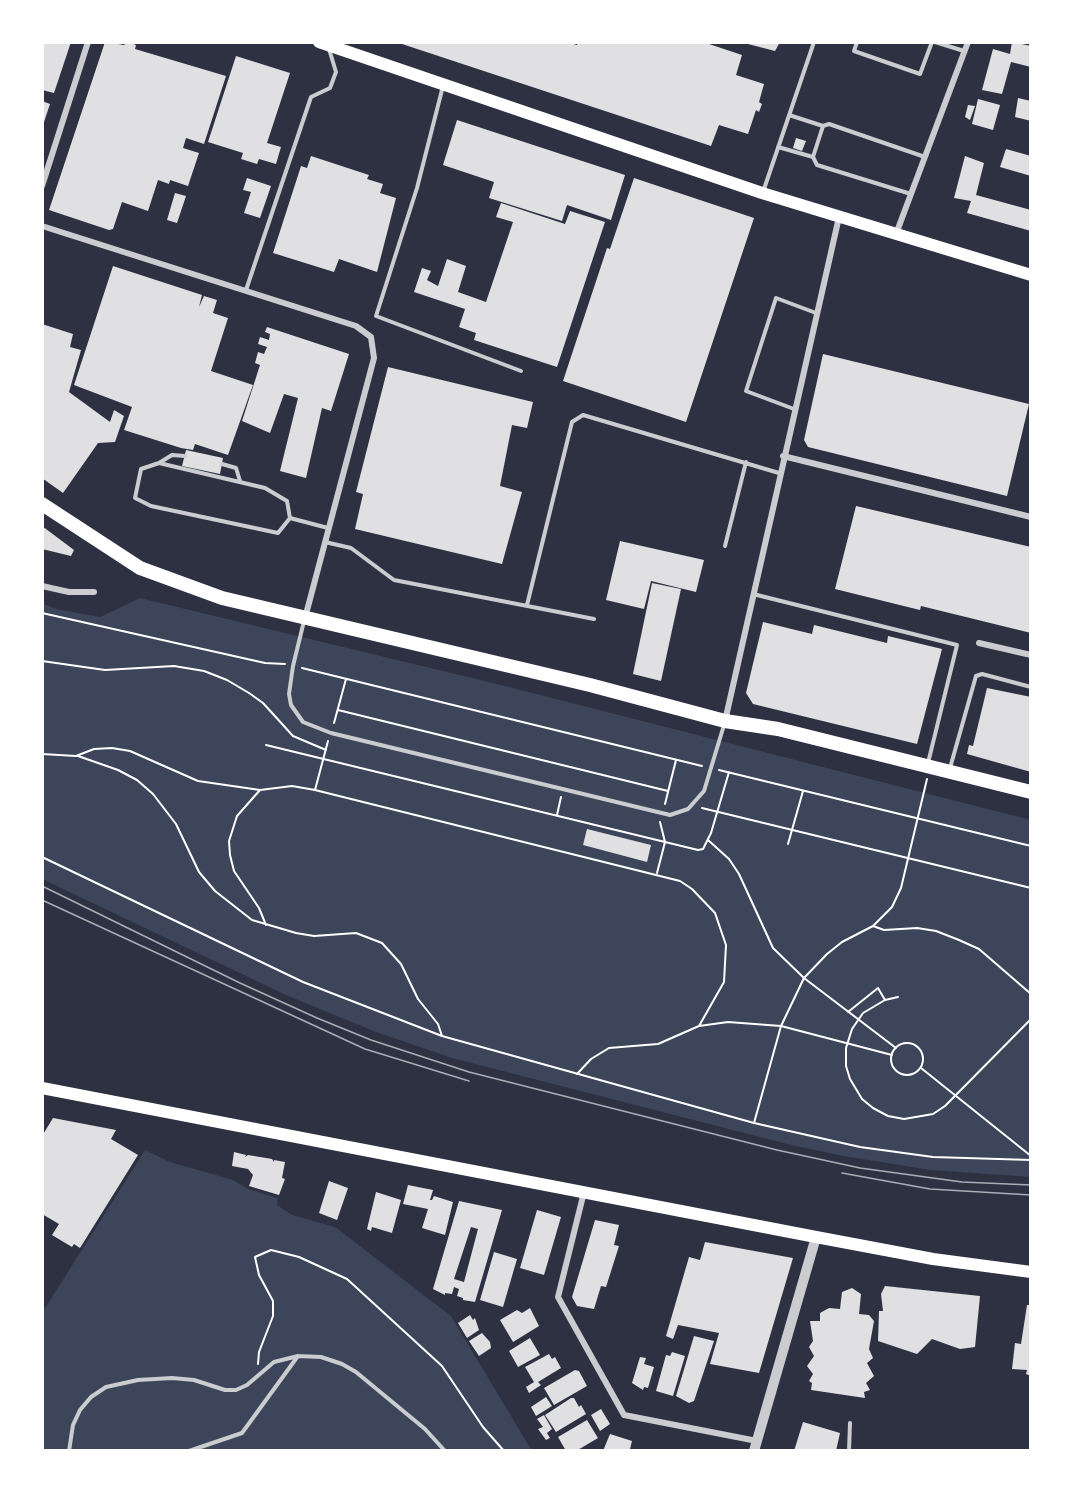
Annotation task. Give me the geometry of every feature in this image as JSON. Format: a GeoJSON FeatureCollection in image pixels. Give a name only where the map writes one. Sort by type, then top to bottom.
{"type":"FeatureCollection","features":[{"type":"Feature","properties":{"kind":"main road"},"geometry":{"type":"LineString","coordinates":[[325,43],[762,193],[1031,275]]}},
{"type":"Feature","properties":{"kind":"main road"},"geometry":{"type":"LineString","coordinates":[[42,504],[140,568],[222,598],[590,685],[725,721],[778,729],[1031,792]]}},
{"type":"Feature","properties":{"kind":"main road"},"geometry":{"type":"LineString","coordinates":[[43,1092],[933,1259],[1031,1272]]}},
{"type":"Feature","properties":{"kind":"street"},"geometry":{"type":"LineString","coordinates":[[42,186],[88,42]]}},
{"type":"Feature","properties":{"kind":"street"},"geometry":{"type":"LineString","coordinates":[[896,234],[968,42]]}},
{"type":"Feature","properties":{"kind":"street"},"geometry":{"type":"LineString","coordinates":[[725,721],[779,472],[839,216]]}},
{"type":"Feature","properties":{"kind":"street"},"geometry":{"type":"LineString","coordinates":[[42,226],[356,326],[371,337],[374,358],[305,619]]}},
{"type":"Feature","properties":{"kind":"street"},"geometry":{"type":"LineString","coordinates":[[783,456],[1031,517]]}},
{"type":"Feature","properties":{"kind":"street"},"geometry":{"type":"LineString","coordinates":[[42,586],[69,592],[94,592]]}},
{"type":"Feature","properties":{"kind":"street"},"geometry":{"type":"LineString","coordinates":[[979,643],[1031,656]]}},
{"type":"Feature","properties":{"kind":"street"},"geometry":{"type":"LineString","coordinates":[[585,1192],[558,1297],[624,1414],[755,1446],[816,1237]]}},
{"type":"Feature","properties":{"kind":"lane"},"geometry":{"type":"LineString","coordinates":[[762,193],[814,42]]}},
{"type":"Feature","properties":{"kind":"lane"},"geometry":{"type":"LineString","coordinates":[[857,42],[854,51],[920,74],[934,42],[964,51]]}},
{"type":"Feature","properties":{"kind":"lane"},"geometry":{"type":"LineString","coordinates":[[246,291],[311,97],[330,88],[336,72],[325,43]]}},
{"type":"Feature","properties":{"kind":"lane"},"geometry":{"type":"LineString","coordinates":[[444,85],[417,188],[376,316],[521,370]]}},
{"type":"Feature","properties":{"kind":"lane"},"geometry":{"type":"LineString","coordinates":[[789,115],[823,126],[829,124],[926,157]]}},
{"type":"Feature","properties":{"kind":"lane"},"geometry":{"type":"LineString","coordinates":[[823,126],[813,157],[817,165],[911,194]]}},
{"type":"Feature","properties":{"kind":"lane"},"geometry":{"type":"LineString","coordinates":[[778,147],[813,157]]}},
{"type":"Feature","properties":{"kind":"lane"},"geometry":{"type":"LineString","coordinates":[[794,409],[746,392],[776,298],[816,314]]}},
{"type":"Feature","properties":{"kind":"lane"},"geometry":{"type":"LineString","coordinates":[[527,605],[572,422],[583,415],[779,472]]}},
{"type":"Feature","properties":{"kind":"lane"},"geometry":{"type":"LineString","coordinates":[[159,463],[265,488],[287,501],[290,518],[278,533],[151,506],[135,498],[141,469],[159,463],[172,455],[185,456]]}},
{"type":"Feature","properties":{"kind":"lane"},"geometry":{"type":"LineString","coordinates":[[725,546],[746,462]]}},
{"type":"Feature","properties":{"kind":"lane"},"geometry":{"type":"LineString","coordinates":[[222,464],[236,468],[240,481]]}},
{"type":"Feature","properties":{"kind":"lane"},"geometry":{"type":"LineString","coordinates":[[290,518],[328,528]]}},
{"type":"Feature","properties":{"kind":"lane"},"geometry":{"type":"LineString","coordinates":[[324,542],[351,548],[394,580],[594,619]]}},
{"type":"Feature","properties":{"kind":"lane"},"geometry":{"type":"LineString","coordinates":[[752,594],[957,645],[929,767]]}},
{"type":"Feature","properties":{"kind":"lane"},"geometry":{"type":"LineString","coordinates":[[305,619],[293,666],[289,694],[296,714],[313,728],[662,814],[678,814],[694,803],[707,784],[725,721]]}},
{"type":"Feature","properties":{"kind":"lane"},"geometry":{"type":"LineString","coordinates":[[949,772],[976,676],[982,674],[1031,687]]}},
{"type":"Feature","properties":{"kind":"lane"},"geometry":{"type":"LineString","coordinates":[[189,1451],[242,1433],[298,1356]]}},
{"type":"Feature","properties":{"kind":"lane"},"geometry":{"type":"LineString","coordinates":[[69,1451],[73,1425],[80,1410],[91,1397],[106,1387],[138,1380],[172,1378],[194,1380],[225,1390],[236,1390],[247,1385],[282,1358],[298,1356],[321,1357],[342,1364],[356,1372],[424,1429],[445,1451]]}},
{"type":"Feature","properties":{"kind":"lane"},"geometry":{"type":"LineString","coordinates":[[849,1451],[850,1423]]}},
{"type":"Feature","properties":{"kind":"path"},"geometry":{"type":"LineString","coordinates":[[42,614],[265,663],[285,664]]}},
{"type":"Feature","properties":{"kind":"path"},"geometry":{"type":"LineString","coordinates":[[42,661],[105,669],[174,666],[204,672],[227,680],[249,693],[262,703],[292,736],[326,750]]}},
{"type":"Feature","properties":{"kind":"path"},"geometry":{"type":"LineString","coordinates":[[303,668],[703,766]]}},
{"type":"Feature","properties":{"kind":"path"},"geometry":{"type":"LineString","coordinates":[[334,723],[346,679]]}},
{"type":"Feature","properties":{"kind":"path"},"geometry":{"type":"LineString","coordinates":[[338,710],[668,791]]}},
{"type":"Feature","properties":{"kind":"path"},"geometry":{"type":"LineString","coordinates":[[315,790],[328,741]]}},
{"type":"Feature","properties":{"kind":"path"},"geometry":{"type":"LineString","coordinates":[[266,744],[698,850],[703,849],[708,840],[729,772]]}},
{"type":"Feature","properties":{"kind":"path"},"geometry":{"type":"LineString","coordinates":[[76,756],[94,749],[130,750],[198,782],[260,790],[292,786],[315,790],[657,873],[680,881],[703,899],[715,913],[726,945],[724,982],[699,1026]]}},
{"type":"Feature","properties":{"kind":"path"},"geometry":{"type":"LineString","coordinates":[[42,754],[76,756],[118,770],[137,780],[153,794],[176,824],[199,872],[233,908],[266,925],[314,936],[356,933],[382,943],[401,964],[418,999],[438,1024],[442,1036]]}},
{"type":"Feature","properties":{"kind":"path"},"geometry":{"type":"LineString","coordinates":[[664,805],[676,760]]}},
{"type":"Feature","properties":{"kind":"path"},"geometry":{"type":"LineString","coordinates":[[754,1123],[781,1026],[804,978],[812,967],[842,942],[873,926],[892,907],[901,888],[929,767]]}},
{"type":"Feature","properties":{"kind":"path"},"geometry":{"type":"LineString","coordinates":[[720,770],[1031,846]]}},
{"type":"Feature","properties":{"kind":"path"},"geometry":{"type":"LineString","coordinates":[[260,790],[237,816],[230,841],[230,855],[234,871],[259,908],[266,925]]}},
{"type":"Feature","properties":{"kind":"path"},"geometry":{"type":"LineString","coordinates":[[788,844],[803,791]]}},
{"type":"Feature","properties":{"kind":"path"},"geometry":{"type":"LineString","coordinates":[[557,815],[561,797]]}},
{"type":"Feature","properties":{"kind":"path"},"geometry":{"type":"LineString","coordinates":[[694,803],[717,812],[1031,888]]}},
{"type":"Feature","properties":{"kind":"path"},"geometry":{"type":"LineString","coordinates":[[657,873],[664,842],[660,822]]}},
{"type":"Feature","properties":{"kind":"path"},"geometry":{"type":"LineString","coordinates":[[708,840],[729,859],[750,895],[773,948],[804,978],[896,1048]]}},
{"type":"Feature","properties":{"kind":"path"},"geometry":{"type":"LineString","coordinates":[[42,857],[303,982],[442,1036],[754,1123],[860,1146],[933,1157],[1031,1158]]}},
{"type":"Feature","properties":{"kind":"path"},"geometry":{"type":"LineString","coordinates":[[873,926],[884,930],[926,930],[959,940],[979,949],[1031,994]]}},
{"type":"Feature","properties":{"kind":"path"},"geometry":{"type":"LineString","coordinates":[[848,1012],[878,988],[885,1000]]}},
{"type":"Feature","properties":{"kind":"path"},"geometry":{"type":"LineString","coordinates":[[898,997],[885,1000],[863,1013],[852,1029],[846,1048],[846,1066],[855,1089],[873,1108],[904,1119],[933,1114],[957,1095],[1031,1019]]}},
{"type":"Feature","properties":{"kind":"path"},"geometry":{"type":"LineString","coordinates":[[577,1074],[591,1059],[609,1048],[658,1044],[699,1026],[728,1022],[781,1026],[892,1055]]}},
{"type":"Feature","properties":{"kind":"path"},"geometry":{"type":"LineString","coordinates":[[905,1043],[915,1045],[922,1054],[921,1068],[912,1074],[898,1072],[893,1065],[892,1055],[896,1048],[905,1043]]}},
{"type":"Feature","properties":{"kind":"path"},"geometry":{"type":"LineString","coordinates":[[921,1068],[957,1095],[1031,1158]]}},
{"type":"Feature","properties":{"kind":"path"},"geometry":{"type":"LineString","coordinates":[[261,1373],[258,1365],[260,1352],[273,1316],[273,1302],[259,1275],[255,1257],[272,1250],[299,1257],[347,1279],[442,1366],[483,1427],[504,1451]]}},
{"type":"Feature","properties":{"kind":"shaded area"},"geometry":{"type":"Polygon","coordinates":[[[140,598],[505,686],[1031,820],[1031,1177],[930,1170],[843,1156],[787,1144],[452,1058],[376,1032],[286,995],[42,879],[42,603],[56,609],[100,617],[140,598]]]}},
{"type":"Feature","properties":{"kind":"shaded area"},"geometry":{"type":"Polygon","coordinates":[[[145,1150],[170,1162],[233,1180],[248,1189],[278,1198],[277,1205],[292,1215],[335,1227],[451,1316],[532,1451],[42,1451],[42,1313],[145,1150]]]}},
{"type":"Feature","properties":{"kind":"building"},"geometry":{"type":"Polygon","coordinates":[[[42,42],[71,42],[54,93],[42,90],[42,42]]]}},
{"type":"Feature","properties":{"kind":"building"},"geometry":{"type":"Polygon","coordinates":[[[105,42],[124,45],[128,42],[136,45],[135,49],[226,76],[204,144],[186,138],[183,148],[199,153],[188,186],[170,180],[169,184],[158,180],[148,211],[122,202],[113,229],[109,230],[49,210],[105,42]]]}},
{"type":"Feature","properties":{"kind":"building"},"geometry":{"type":"Polygon","coordinates":[[[396,42],[567,42],[577,45],[578,42],[703,42],[742,55],[736,75],[764,84],[759,102],[762,104],[759,112],[756,110],[748,134],[719,125],[711,146],[396,42]]]}},
{"type":"Feature","properties":{"kind":"building"},"geometry":{"type":"Polygon","coordinates":[[[748,42],[780,42],[775,51],[748,44],[748,42]]]}},
{"type":"Feature","properties":{"kind":"building"},"geometry":{"type":"Polygon","coordinates":[[[1012,42],[1031,46],[1031,67],[1011,62],[1002,94],[982,90],[993,49],[1010,54],[1012,42]]]}},
{"type":"Feature","properties":{"kind":"building"},"geometry":{"type":"Polygon","coordinates":[[[236,56],[290,73],[267,143],[281,147],[276,164],[259,159],[257,164],[241,159],[243,153],[208,142],[236,56]]]}},
{"type":"Feature","properties":{"kind":"building"},"geometry":{"type":"Polygon","coordinates":[[[1018,98],[1031,101],[1031,121],[1015,117],[1018,98]]]}},
{"type":"Feature","properties":{"kind":"building"},"geometry":{"type":"Polygon","coordinates":[[[978,99],[1000,105],[993,130],[972,124],[978,99]]]}},
{"type":"Feature","properties":{"kind":"building"},"geometry":{"type":"Polygon","coordinates":[[[42,101],[50,104],[42,128],[42,101]]]}},
{"type":"Feature","properties":{"kind":"building"},"geometry":{"type":"Polygon","coordinates":[[[968,105],[975,106],[970,120],[965,117],[968,105]]]}},
{"type":"Feature","properties":{"kind":"building"},"geometry":{"type":"Polygon","coordinates":[[[457,120],[625,175],[611,220],[567,205],[562,221],[489,198],[494,182],[443,165],[457,120]]]}},
{"type":"Feature","properties":{"kind":"building"},"geometry":{"type":"Polygon","coordinates":[[[796,138],[806,141],[802,151],[793,148],[796,138]]]}},
{"type":"Feature","properties":{"kind":"building"},"geometry":{"type":"Polygon","coordinates":[[[1006,149],[1031,156],[1031,176],[1000,167],[1006,149]]]}},
{"type":"Feature","properties":{"kind":"building"},"geometry":{"type":"Polygon","coordinates":[[[311,156],[369,175],[367,179],[383,184],[380,193],[396,198],[377,272],[339,259],[334,272],[273,253],[301,166],[307,168],[311,156]]]}},
{"type":"Feature","properties":{"kind":"building"},"geometry":{"type":"Polygon","coordinates":[[[965,156],[984,163],[976,195],[1031,210],[1031,231],[967,213],[971,201],[954,198],[965,156]]]}},
{"type":"Feature","properties":{"kind":"building"},"geometry":{"type":"Polygon","coordinates":[[[247,178],[271,186],[260,218],[244,213],[251,192],[243,190],[247,178]]]}},
{"type":"Feature","properties":{"kind":"building"},"geometry":{"type":"Polygon","coordinates":[[[634,178],[754,218],[686,422],[563,381],[607,248],[610,249],[634,178]]]}},
{"type":"Feature","properties":{"kind":"building"},"geometry":{"type":"Polygon","coordinates":[[[175,193],[186,196],[177,223],[167,220],[175,193]]]}},
{"type":"Feature","properties":{"kind":"building"},"geometry":{"type":"Polygon","coordinates":[[[501,203],[565,224],[570,211],[605,222],[557,367],[474,340],[476,333],[459,327],[465,309],[414,292],[422,268],[431,271],[427,280],[438,286],[447,259],[466,266],[458,292],[486,302],[513,222],[496,217],[501,203]]]}},
{"type":"Feature","properties":{"kind":"building"},"geometry":{"type":"Polygon","coordinates":[[[113,266],[202,295],[199,307],[204,296],[217,300],[213,313],[228,318],[211,371],[253,385],[228,455],[195,444],[193,450],[181,448],[124,430],[132,407],[74,385],[113,266]]]}},
{"type":"Feature","properties":{"kind":"building"},"geometry":{"type":"Polygon","coordinates":[[[42,324],[73,334],[70,347],[81,350],[69,392],[110,422],[114,410],[124,416],[115,442],[98,443],[63,493],[42,478],[42,324]]]}},
{"type":"Feature","properties":{"kind":"building"},"geometry":{"type":"Polygon","coordinates":[[[267,327],[349,354],[331,411],[322,408],[306,478],[280,471],[298,398],[284,394],[270,433],[242,421],[260,365],[255,363],[258,352],[264,354],[267,347],[258,344],[260,337],[269,340],[270,334],[265,332],[267,327]]]}},
{"type":"Feature","properties":{"kind":"building"},"geometry":{"type":"Polygon","coordinates":[[[823,354],[1029,404],[1007,496],[808,447],[804,440],[823,354]]]}},
{"type":"Feature","properties":{"kind":"building"},"geometry":{"type":"Polygon","coordinates":[[[388,367],[533,402],[527,428],[512,425],[500,486],[522,492],[502,564],[355,529],[363,494],[356,492],[388,367]]]}},
{"type":"Feature","properties":{"kind":"building"},"geometry":{"type":"Polygon","coordinates":[[[186,450],[223,458],[220,474],[182,466],[186,450]]]}},
{"type":"Feature","properties":{"kind":"building"},"geometry":{"type":"Polygon","coordinates":[[[856,506],[1031,547],[1031,633],[921,606],[920,610],[835,589],[856,506]]]}},
{"type":"Feature","properties":{"kind":"building"},"geometry":{"type":"Polygon","coordinates":[[[42,526],[74,550],[71,556],[42,549],[42,526]]]}},
{"type":"Feature","properties":{"kind":"building"},"geometry":{"type":"Polygon","coordinates":[[[620,541],[704,560],[696,592],[651,581],[644,609],[606,600],[620,541]]]}},
{"type":"Feature","properties":{"kind":"building"},"geometry":{"type":"Polygon","coordinates":[[[652,583],[681,589],[661,681],[633,674],[652,583]]]}},
{"type":"Feature","properties":{"kind":"building"},"geometry":{"type":"Polygon","coordinates":[[[763,622],[812,634],[814,625],[887,643],[888,636],[942,649],[917,744],[753,704],[746,693],[763,622]]]}},
{"type":"Feature","properties":{"kind":"building"},"geometry":{"type":"Polygon","coordinates":[[[987,688],[1031,697],[1031,772],[967,754],[969,745],[973,746],[987,688]]]}},
{"type":"Feature","properties":{"kind":"building"},"geometry":{"type":"Polygon","coordinates":[[[587,829],[651,845],[647,862],[583,845],[587,829]]]}},
{"type":"Feature","properties":{"kind":"building"},"geometry":{"type":"Polygon","coordinates":[[[53,1118],[116,1130],[111,1139],[138,1155],[80,1248],[74,1244],[72,1247],[52,1235],[59,1224],[42,1214],[42,1136],[53,1118]]]}},
{"type":"Feature","properties":{"kind":"building"},"geometry":{"type":"Polygon","coordinates":[[[234,1152],[246,1155],[245,1157],[248,1155],[272,1159],[274,1162],[274,1160],[285,1162],[282,1178],[285,1179],[279,1195],[249,1186],[253,1175],[248,1169],[232,1166],[234,1152]]]}},
{"type":"Feature","properties":{"kind":"building"},"geometry":{"type":"Polygon","coordinates":[[[329,1181],[348,1188],[337,1220],[319,1213],[329,1181]]]}},
{"type":"Feature","properties":{"kind":"building"},"geometry":{"type":"Polygon","coordinates":[[[408,1185],[433,1190],[430,1200],[434,1196],[453,1202],[445,1235],[422,1228],[428,1209],[403,1204],[408,1185]]]}},
{"type":"Feature","properties":{"kind":"building"},"geometry":{"type":"Polygon","coordinates":[[[376,1192],[401,1200],[392,1233],[372,1227],[371,1231],[367,1229],[376,1192]]]}},
{"type":"Feature","properties":{"kind":"building"},"geometry":{"type":"Polygon","coordinates":[[[459,1201],[502,1210],[475,1302],[463,1300],[457,1296],[459,1289],[454,1287],[452,1294],[445,1293],[445,1295],[433,1289],[459,1201]],[[471,1227],[454,1279],[464,1282],[478,1229],[471,1227]]]}},
{"type":"Feature","properties":{"kind":"building"},"geometry":{"type":"Polygon","coordinates":[[[537,1210],[561,1217],[544,1275],[520,1268],[537,1210]]]}},
{"type":"Feature","properties":{"kind":"building"},"geometry":{"type":"Polygon","coordinates":[[[595,1220],[619,1225],[614,1245],[619,1246],[606,1287],[601,1286],[594,1309],[577,1306],[572,1297],[595,1220]]]}},
{"type":"Feature","properties":{"kind":"building"},"geometry":{"type":"Polygon","coordinates":[[[705,1242],[793,1258],[759,1373],[710,1364],[719,1333],[678,1325],[673,1339],[666,1336],[689,1257],[700,1260],[705,1242]]]}},
{"type":"Feature","properties":{"kind":"building"},"geometry":{"type":"Polygon","coordinates":[[[494,1252],[517,1259],[503,1307],[480,1300],[494,1252]]]}},
{"type":"Feature","properties":{"kind":"building"},"geometry":{"type":"Polygon","coordinates":[[[885,1286],[980,1296],[975,1347],[960,1349],[932,1339],[917,1354],[878,1341],[879,1311],[883,1311],[881,1294],[885,1286]]]}},
{"type":"Feature","properties":{"kind":"building"},"geometry":{"type":"Polygon","coordinates":[[[852,1288],[861,1294],[859,1314],[869,1315],[874,1321],[869,1349],[873,1358],[867,1363],[874,1376],[866,1383],[870,1390],[864,1392],[865,1398],[811,1390],[812,1383],[809,1381],[813,1374],[807,1366],[814,1356],[809,1347],[813,1341],[810,1321],[820,1321],[820,1313],[829,1308],[840,1309],[842,1292],[852,1288]]]}},
{"type":"Feature","properties":{"kind":"building"},"geometry":{"type":"Polygon","coordinates":[[[1027,1305],[1031,1305],[1031,1376],[1026,1374],[1027,1370],[1012,1369],[1015,1343],[1021,1344],[1027,1305]]]}},
{"type":"Feature","properties":{"kind":"building"},"geometry":{"type":"Polygon","coordinates":[[[530,1308],[539,1326],[513,1342],[500,1320],[517,1310],[522,1313],[530,1308]]]}},
{"type":"Feature","properties":{"kind":"building"},"geometry":{"type":"Polygon","coordinates":[[[470,1315],[473,1320],[475,1318],[479,1330],[467,1338],[458,1323],[470,1315]]]}},
{"type":"Feature","properties":{"kind":"building"},"geometry":{"type":"Polygon","coordinates":[[[482,1333],[490,1342],[491,1348],[479,1356],[469,1341],[482,1333]]]}},
{"type":"Feature","properties":{"kind":"building"},"geometry":{"type":"Polygon","coordinates":[[[694,1336],[714,1341],[694,1401],[689,1403],[676,1396],[694,1336]]]}},
{"type":"Feature","properties":{"kind":"building"},"geometry":{"type":"Polygon","coordinates":[[[530,1338],[540,1355],[518,1367],[509,1351],[530,1338]]]}},
{"type":"Feature","properties":{"kind":"building"},"geometry":{"type":"Polygon","coordinates":[[[672,1352],[685,1356],[673,1396],[656,1391],[666,1355],[670,1356],[672,1352]]]}},
{"type":"Feature","properties":{"kind":"building"},"geometry":{"type":"Polygon","coordinates":[[[549,1354],[552,1359],[555,1357],[561,1368],[538,1382],[541,1385],[529,1393],[526,1387],[534,1382],[525,1367],[549,1354]]]}},
{"type":"Feature","properties":{"kind":"building"},"geometry":{"type":"Polygon","coordinates":[[[640,1357],[646,1358],[644,1364],[654,1367],[648,1388],[644,1387],[643,1390],[632,1383],[640,1357]]]}},
{"type":"Feature","properties":{"kind":"building"},"geometry":{"type":"Polygon","coordinates":[[[575,1370],[579,1371],[587,1386],[554,1405],[544,1388],[575,1370]]]}},
{"type":"Feature","properties":{"kind":"building"},"geometry":{"type":"Polygon","coordinates":[[[546,1397],[552,1406],[536,1416],[531,1407],[546,1397]]]}},
{"type":"Feature","properties":{"kind":"building"},"geometry":{"type":"Polygon","coordinates":[[[574,1398],[579,1407],[581,1405],[586,1414],[556,1432],[545,1415],[574,1398]]]}},
{"type":"Feature","properties":{"kind":"building"},"geometry":{"type":"Polygon","coordinates":[[[601,1409],[610,1424],[600,1431],[591,1415],[601,1409]]]}},
{"type":"Feature","properties":{"kind":"building"},"geometry":{"type":"Polygon","coordinates":[[[544,1415],[552,1429],[547,1433],[550,1438],[546,1440],[538,1429],[543,1427],[537,1419],[544,1415]]]}},
{"type":"Feature","properties":{"kind":"building"},"geometry":{"type":"Polygon","coordinates":[[[587,1420],[598,1438],[576,1451],[566,1451],[558,1437],[587,1420]]]}},
{"type":"Feature","properties":{"kind":"building"},"geometry":{"type":"Polygon","coordinates":[[[803,1422],[840,1433],[836,1451],[794,1451],[803,1422]]]}},
{"type":"Feature","properties":{"kind":"building"},"geometry":{"type":"Polygon","coordinates":[[[610,1434],[632,1441],[630,1449],[634,1451],[603,1451],[610,1434]]]}},
{"type":"Feature","properties":{"kind":"tram line"},"geometry":{"type":"LineString","coordinates":[[42,886],[317,1018],[371,1040],[469,1072],[777,1150],[860,1168],[962,1182],[1031,1185]]}},
{"type":"Feature","properties":{"kind":"tram line"},"geometry":{"type":"LineString","coordinates":[[42,900],[365,1049],[469,1081]]}},
{"type":"Feature","properties":{"kind":"tram line"},"geometry":{"type":"LineString","coordinates":[[842,1173],[930,1189],[1031,1195]]}}]}
